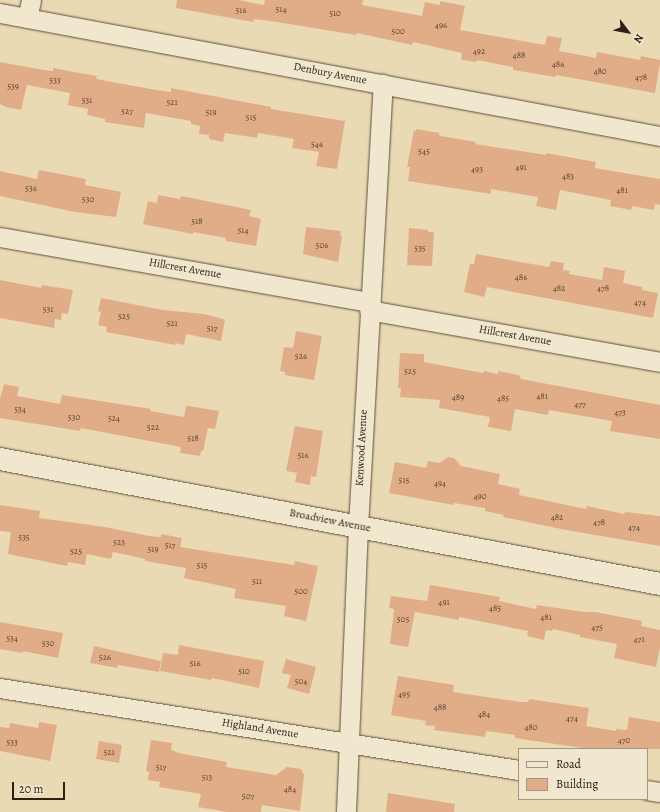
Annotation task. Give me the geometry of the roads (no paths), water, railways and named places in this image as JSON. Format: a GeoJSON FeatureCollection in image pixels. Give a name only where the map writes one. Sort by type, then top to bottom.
{"type":"FeatureCollection","features":[{"type":"Feature","properties":{"kind":"street","name":"Denbury Avenue"},"geometry":{"type":"LineString","coordinates":[[0,13],[29,9],[382,84],[660,136]]}},
{"type":"Feature","properties":{"kind":"street","name":"Kenwood Avenue"},"geometry":{"type":"LineString","coordinates":[[346,812],[358,527],[382,84]]}},
{"type":"Feature","properties":{"kind":"street","name":"Hillcrest Avenue"},"geometry":{"type":"LineString","coordinates":[[0,237],[660,362]]}},
{"type":"Feature","properties":{"kind":"street","name":"Broadview Avenue"},"geometry":{"type":"LineString","coordinates":[[0,459],[660,584]]}},
{"type":"Feature","properties":{"kind":"street","name":"Highland Avenue"},"geometry":{"type":"LineString","coordinates":[[0,688],[518,770]]}},
{"type":"Feature","properties":{"kind":"street"},"geometry":{"type":"LineString","coordinates":[[648,790],[660,792]]}}]}
